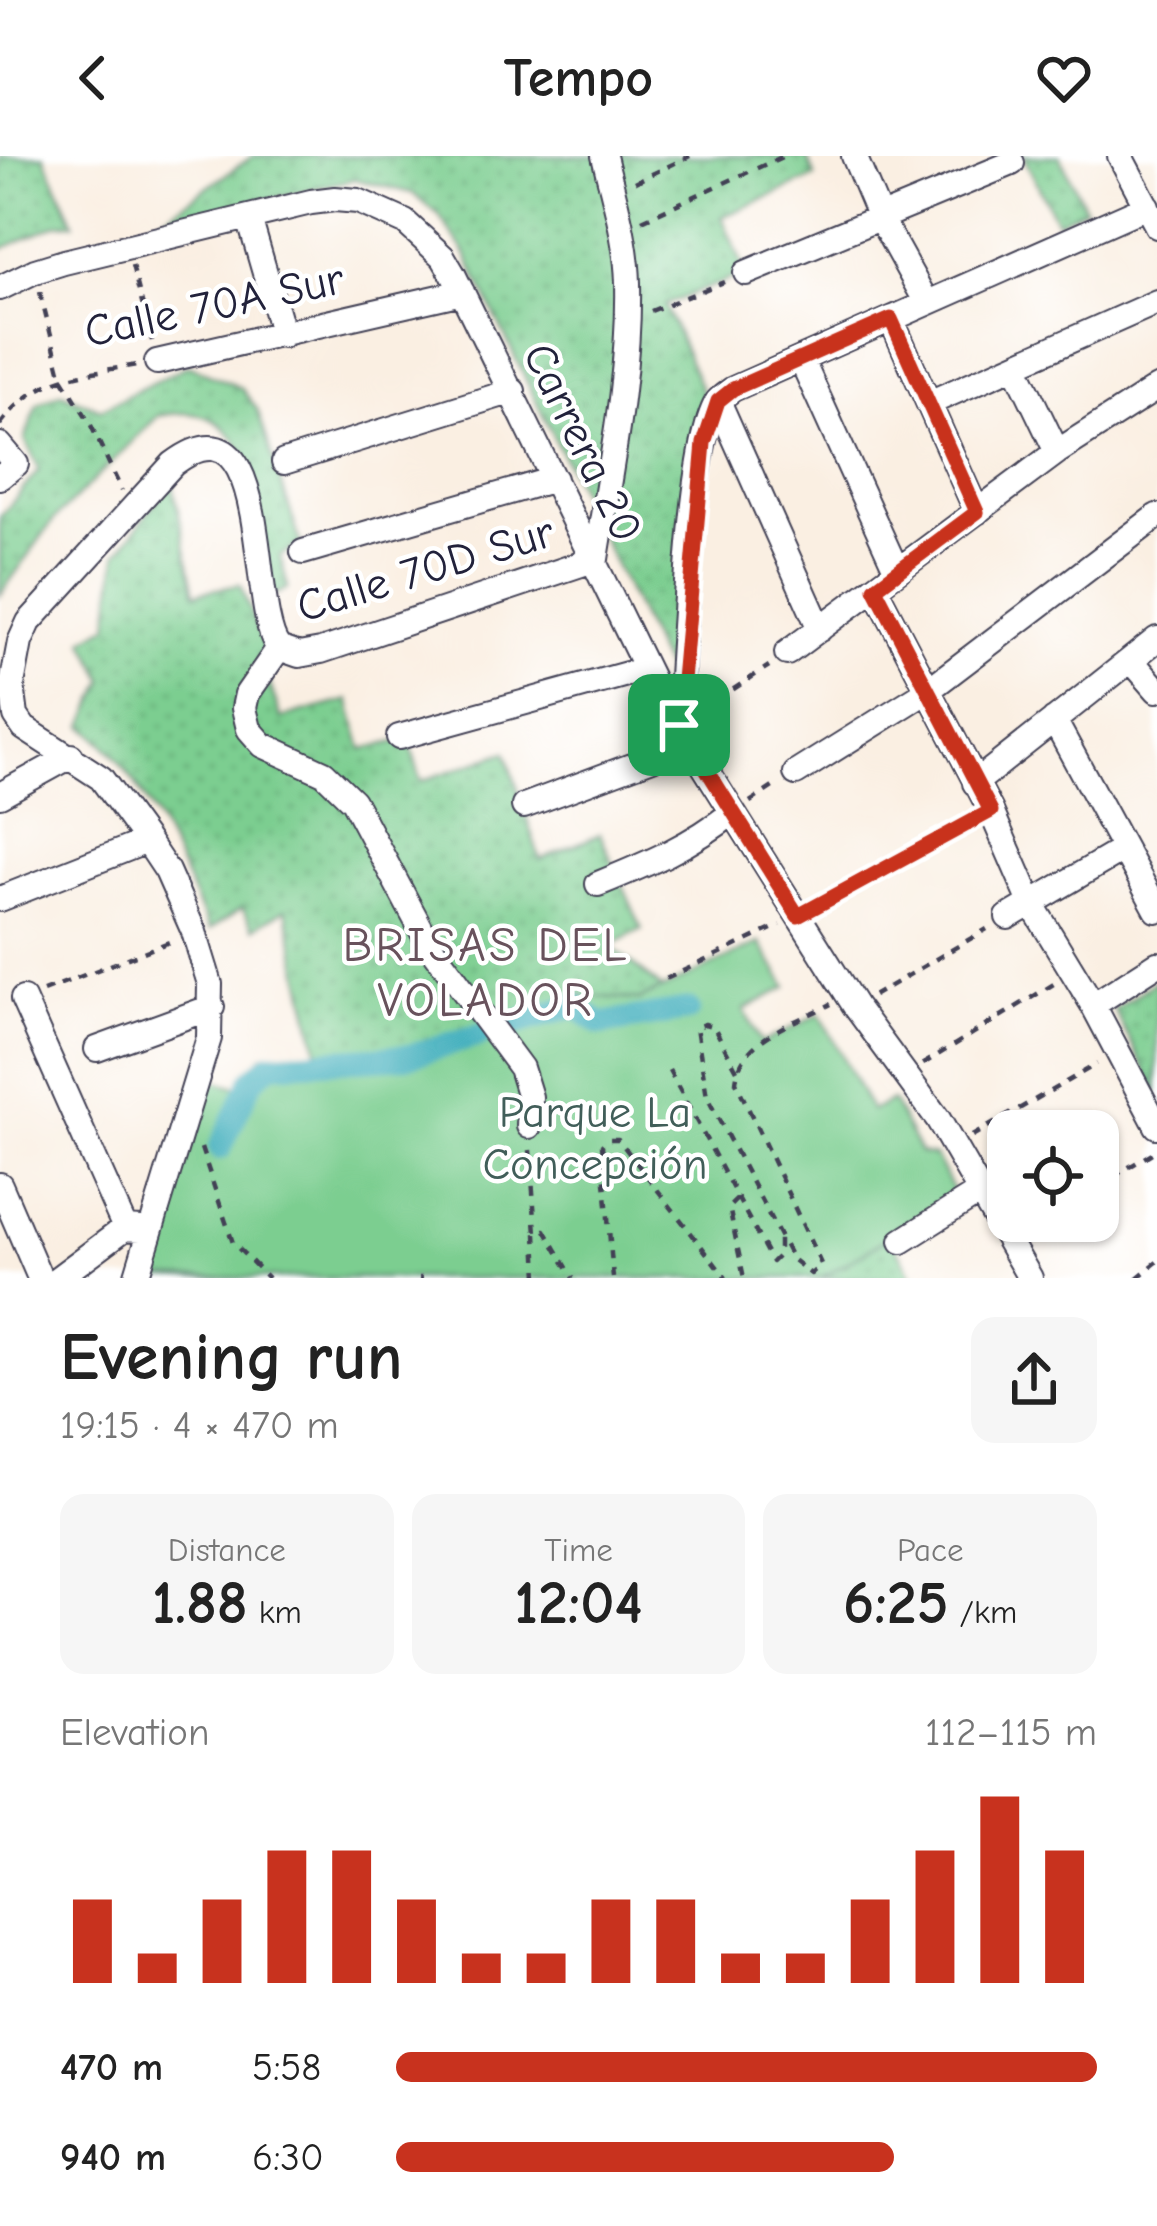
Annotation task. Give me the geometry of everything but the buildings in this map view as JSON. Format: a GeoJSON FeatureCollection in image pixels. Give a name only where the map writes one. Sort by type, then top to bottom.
{"type":"FeatureCollection","features":[{"type":"Feature","properties":{"kind":"street"},"geometry":{"type":"LineString","coordinates":[[596,559],[627,322],[628,281],[622,230],[604,156]]}},
{"type":"Feature","properties":{"kind":"street"},"geometry":{"type":"LineString","coordinates":[[854,156],[881,220],[927,303]]}},
{"type":"Feature","properties":{"kind":"street"},"geometry":{"type":"LineString","coordinates":[[524,806],[684,735],[696,495],[704,443],[718,401],[733,389],[927,303],[1152,216],[1120,156]]}},
{"type":"Feature","properties":{"kind":"street"},"geometry":{"type":"LineString","coordinates":[[746,273],[1012,163]]}},
{"type":"Feature","properties":{"kind":"street","name":"Carrera 20"},"geometry":{"type":"LineString","coordinates":[[249,218],[335,199],[358,201],[386,211],[434,248],[513,391],[645,669],[851,1001],[954,1146],[1030,1278]]}},
{"type":"Feature","properties":{"kind":"street"},"geometry":{"type":"LineString","coordinates":[[0,289],[34,271],[249,218],[283,335]]}},
{"type":"Feature","properties":{"kind":"street","name":"Calle 70A Sur"},"geometry":{"type":"LineString","coordinates":[[157,362],[462,292]]}},
{"type":"Feature","properties":{"kind":"street"},"geometry":{"type":"LineString","coordinates":[[929,403],[1157,302]]}},
{"type":"Feature","properties":{"kind":"street"},"geometry":{"type":"LineString","coordinates":[[891,319],[977,512]]}},
{"type":"Feature","properties":{"kind":"street"},"geometry":{"type":"LineString","coordinates":[[801,359],[897,571]]}},
{"type":"Feature","properties":{"kind":"street"},"geometry":{"type":"LineString","coordinates":[[1015,365],[1057,452]]}},
{"type":"Feature","properties":{"kind":"street"},"geometry":{"type":"LineString","coordinates":[[787,653],[1057,452],[1157,388]]}},
{"type":"Feature","properties":{"kind":"street"},"geometry":{"type":"LineString","coordinates":[[284,462],[513,391]]}},
{"type":"Feature","properties":{"kind":"street"},"geometry":{"type":"LineString","coordinates":[[718,401],[820,629]]}},
{"type":"Feature","properties":{"kind":"street"},"geometry":{"type":"LineString","coordinates":[[136,1278],[137,1230],[187,1109],[209,1038],[210,984],[167,871],[115,792],[71,756],[24,728],[16,716],[12,686],[29,622],[189,451],[218,450],[241,470],[250,493],[265,623],[279,648],[248,694],[249,729],[269,748],[324,773],[353,801],[429,944],[521,1069],[530,1097],[529,1126]]}},
{"type":"Feature","properties":{"kind":"street"},"geometry":{"type":"LineString","coordinates":[[303,552],[554,478]]}},
{"type":"Feature","properties":{"kind":"street"},"geometry":{"type":"LineString","coordinates":[[796,773],[927,691],[1157,516]]}},
{"type":"Feature","properties":{"kind":"street","name":"Calle 70D Sur"},"geometry":{"type":"LineString","coordinates":[[279,648],[290,654],[321,651],[596,559]]}},
{"type":"Feature","properties":{"kind":"street"},"geometry":{"type":"LineString","coordinates":[[875,588],[991,811],[1031,903],[1093,1005],[1157,1126]]}},
{"type":"Feature","properties":{"kind":"street"},"geometry":{"type":"LineString","coordinates":[[975,783],[1157,639]]}},
{"type":"Feature","properties":{"kind":"street"},"geometry":{"type":"LineString","coordinates":[[1131,660],[1157,689]]}},
{"type":"Feature","properties":{"kind":"street"},"geometry":{"type":"LineString","coordinates":[[399,737],[645,669]]}},
{"type":"Feature","properties":{"kind":"street"},"geometry":{"type":"LineString","coordinates":[[1054,720],[1157,910]]}},
{"type":"Feature","properties":{"kind":"street"},"geometry":{"type":"LineString","coordinates":[[0,795],[71,756]]}},
{"type":"Feature","properties":{"kind":"street"},"geometry":{"type":"LineString","coordinates":[[598,884],[666,857],[733,812]]}},
{"type":"Feature","properties":{"kind":"street"},"geometry":{"type":"LineString","coordinates":[[0,899],[147,841]]}},
{"type":"Feature","properties":{"kind":"street"},"geometry":{"type":"LineString","coordinates":[[1008,917],[1122,850]]}},
{"type":"Feature","properties":{"kind":"street"},"geometry":{"type":"LineString","coordinates":[[1093,1005],[1157,964]]}},
{"type":"Feature","properties":{"kind":"street"},"geometry":{"type":"LineString","coordinates":[[22,999],[137,1230]]}},
{"type":"Feature","properties":{"kind":"street"},"geometry":{"type":"LineString","coordinates":[[97,1049],[212,1006]]}},
{"type":"Feature","properties":{"kind":"street"},"geometry":{"type":"LineString","coordinates":[[0,1185],[40,1278]]}},
{"type":"Feature","properties":{"kind":"street"},"geometry":{"type":"LineString","coordinates":[[902,1241],[980,1192]]}},
{"type":"Feature","properties":{"kind":"street"},"geometry":{"type":"LineString","coordinates":[[58,1278],[137,1230]]}},
{"type":"Feature","properties":{"kind":"path"},"geometry":{"type":"LineString","coordinates":[[613,193],[690,156]]}},
{"type":"Feature","properties":{"kind":"path"},"geometry":{"type":"LineString","coordinates":[[622,230],[784,156]]}},
{"type":"Feature","properties":{"kind":"path"},"geometry":{"type":"LineString","coordinates":[[34,271],[62,378],[89,421],[132,512]]}},
{"type":"Feature","properties":{"kind":"path"},"geometry":{"type":"LineString","coordinates":[[627,322],[746,273]]}},
{"type":"Feature","properties":{"kind":"path"},"geometry":{"type":"LineString","coordinates":[[139,290],[157,362]]}},
{"type":"Feature","properties":{"kind":"path","name":"Calle 70A Sur"},"geometry":{"type":"LineString","coordinates":[[0,425],[19,400],[36,388],[62,378],[157,362]]}},
{"type":"Feature","properties":{"kind":"path"},"geometry":{"type":"LineString","coordinates":[[684,735],[787,653]]}},
{"type":"Feature","properties":{"kind":"path"},"geometry":{"type":"LineString","coordinates":[[733,812],[796,773]]}},
{"type":"Feature","properties":{"kind":"path"},"geometry":{"type":"LineString","coordinates":[[666,979],[798,916],[991,811]]}},
{"type":"Feature","properties":{"kind":"path"},"geometry":{"type":"LineString","coordinates":[[737,1070],[760,1041],[851,1001],[1008,917]]}},
{"type":"Feature","properties":{"kind":"path"},"geometry":{"type":"LineString","coordinates":[[22,999],[194,932]]}},
{"type":"Feature","properties":{"kind":"path"},"geometry":{"type":"LineString","coordinates":[[906,1075],[1072,973]]}},
{"type":"Feature","properties":{"kind":"path"},"geometry":{"type":"LineString","coordinates":[[714,1027],[737,1070],[737,1089],[821,1264],[811,1274],[802,1270],[779,1234],[707,1097],[696,1028],[714,1027]]}},
{"type":"Feature","properties":{"kind":"path"},"geometry":{"type":"LineString","coordinates":[[954,1146],[1118,1052]]}},
{"type":"Feature","properties":{"kind":"path"},"geometry":{"type":"LineString","coordinates":[[669,1070],[772,1262],[779,1255],[779,1234]]}},
{"type":"Feature","properties":{"kind":"path"},"geometry":{"type":"LineString","coordinates":[[187,1109],[233,1244],[268,1278]]}},
{"type":"Feature","properties":{"kind":"path"},"geometry":{"type":"LineString","coordinates":[[529,1126],[538,1278]]}},
{"type":"Feature","properties":{"kind":"path"},"geometry":{"type":"LineString","coordinates":[[613,1278],[602,1145],[608,1139],[618,1139],[726,1278]]}},
{"type":"Feature","properties":{"kind":"path"},"geometry":{"type":"LineString","coordinates":[[1119,1173],[1157,1150]]}},
{"type":"Feature","properties":{"kind":"path"},"geometry":{"type":"LineString","coordinates":[[738,1198],[729,1208],[744,1278]]}},
{"type":"Feature","properties":{"kind":"path"},"geometry":{"type":"LineString","coordinates":[[536,1233],[545,1230],[573,1278]]}},
{"type":"Feature","properties":{"kind":"path"},"geometry":{"type":"LineString","coordinates":[[1137,1278],[1157,1262]]}},
{"type":"Feature","properties":{"kind":"green space"},"geometry":{"type":"Polygon","coordinates":[[[0,156],[44,156],[74,223],[57,224],[0,250],[0,156]]]}},
{"type":"Feature","properties":{"kind":"green space"},"geometry":{"type":"Polygon","coordinates":[[[253,156],[806,156],[815,177],[722,217],[746,273],[665,305],[705,398],[698,423],[675,690],[465,253],[438,214],[412,193],[354,179],[149,228],[253,156]]]}},
{"type":"Feature","properties":{"kind":"green space"},"geometry":{"type":"Polygon","coordinates":[[[1023,156],[1060,156],[1085,208],[1057,222],[1023,156]]]}},
{"type":"Feature","properties":{"kind":"green space"},"geometry":{"type":"Polygon","coordinates":[[[188,365],[241,388],[257,409],[301,544],[280,556],[288,588],[272,596],[246,459],[239,445],[221,425],[187,413],[158,416],[53,521],[0,595],[0,517],[39,470],[25,439],[38,404],[61,393],[101,409],[188,365]]]}},
{"type":"Feature","properties":{"kind":"green space"},"geometry":{"type":"Polygon","coordinates":[[[172,480],[195,593],[240,585],[274,672],[267,676],[281,718],[349,700],[363,749],[409,739],[421,781],[506,752],[540,860],[600,834],[642,929],[610,946],[663,989],[639,1000],[580,995],[408,1047],[318,1052],[286,909],[254,928],[242,908],[209,930],[142,794],[84,726],[105,680],[84,640],[109,625],[117,555],[172,480]]]}},
{"type":"Feature","properties":{"kind":"green space","name":"Parque La Concepción"},"geometry":{"type":"Polygon","coordinates":[[[760,943],[787,987],[744,1010],[761,1043],[820,1014],[871,1111],[892,1100],[920,1153],[935,1156],[956,1196],[833,1271],[820,1278],[149,1278],[213,1080],[238,1087],[263,1055],[408,1047],[580,995],[639,1000],[760,943]]]}},
{"type":"Feature","properties":{"kind":"green space"},"geometry":{"type":"Polygon","coordinates":[[[1157,980],[1157,1093],[1114,1010],[1157,980]]]}},
{"type":"Feature","properties":{"kind":"green space"},"geometry":{"type":"Polygon","coordinates":[[[890,1236],[914,1278],[820,1278],[890,1236]]]}},
{"type":"Feature","properties":{"kind":"waterway"},"geometry":{"type":"LineString","coordinates":[[507,1026],[575,1006],[601,1024],[688,1010]]}},
{"type":"Feature","properties":{"kind":"waterway"},"geometry":{"type":"LineString","coordinates":[[220,1148],[252,1080],[270,1064],[409,1056],[480,1035]]}},
{"type":"Feature","properties":{"kind":"district","name":"BRISAS DEL VOLADOR"},"geometry":{"type":"Point","coordinates":[486,972]}},
{"type":"Feature","properties":{"kind":"route"},"geometry":{"type":"LineString","coordinates":[[891,319],[977,512],[875,588],[991,811],[798,916],[679,725],[696,495],[704,443],[718,401],[733,389],[891,319]]}}]}
